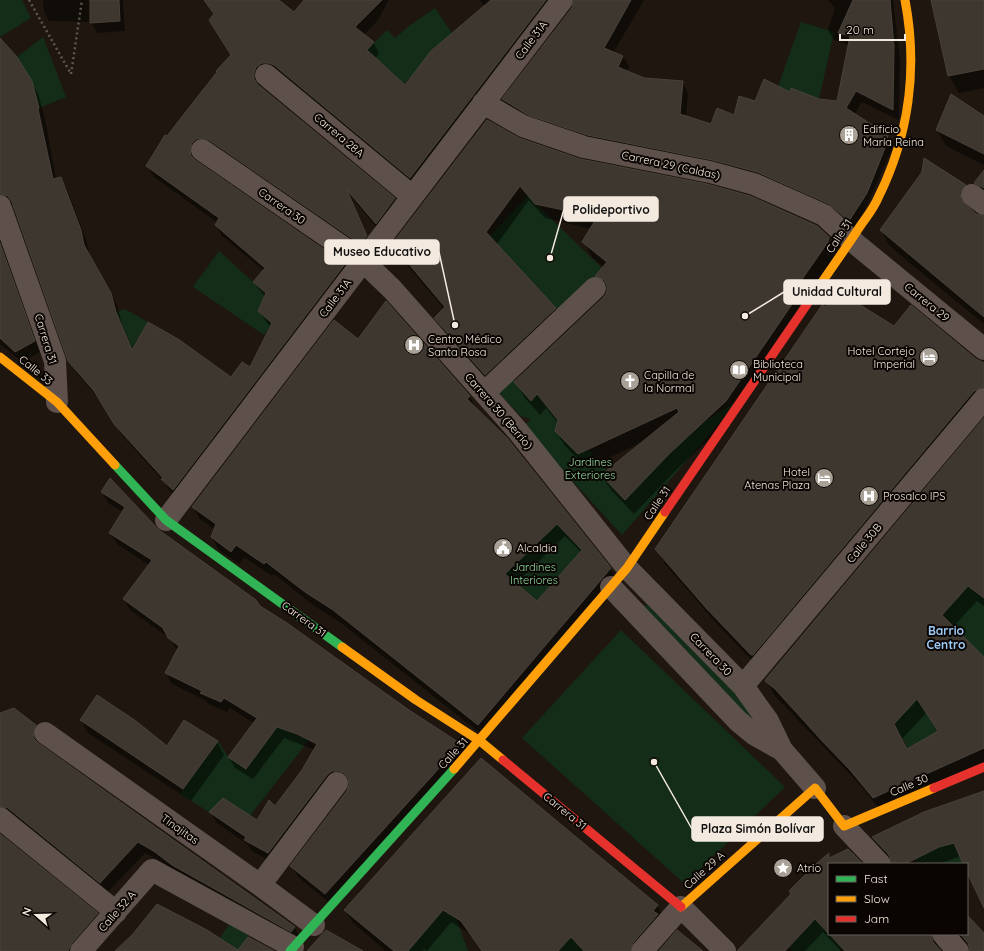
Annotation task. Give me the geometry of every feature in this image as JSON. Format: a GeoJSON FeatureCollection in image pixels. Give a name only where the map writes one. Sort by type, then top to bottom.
{"type":"FeatureCollection","features":[{"type":"Feature","properties":{"kind":"main road","name":"Calle 31"},"geometry":{"type":"LineString","coordinates":[[292,949],[480,741],[627,568],[851,240],[877,199],[894,161],[908,108],[912,60],[908,12],[905,0]]}},
{"type":"Feature","properties":{"kind":"main road","name":"Calle 33"},"geometry":{"type":"LineString","coordinates":[[0,357],[57,402]]}},
{"type":"Feature","properties":{"kind":"main road","name":"Carrera 31"},"geometry":{"type":"LineString","coordinates":[[57,402],[166,520],[416,700],[480,741],[681,907]]}},
{"type":"Feature","properties":{"kind":"main road","name":"Calle 30"},"geometry":{"type":"LineString","coordinates":[[844,826],[984,767]]}},
{"type":"Feature","properties":{"kind":"main road","name":"Calle 29 A"},"geometry":{"type":"LineString","coordinates":[[681,907],[815,788]]}},
{"type":"Feature","properties":{"kind":"main road","name":"Carrera 30"},"geometry":{"type":"LineString","coordinates":[[815,788],[844,826]]}},
{"type":"Feature","properties":{"kind":"street","name":"Calle 31A"},"geometry":{"type":"LineString","coordinates":[[166,520],[562,0]]}},
{"type":"Feature","properties":{"kind":"street","name":"Carrera 28A"},"geometry":{"type":"LineString","coordinates":[[266,75],[412,196]]}},
{"type":"Feature","properties":{"kind":"street","name":"Carrera 29 (Caldas)"},"geometry":{"type":"LineString","coordinates":[[484,103],[523,126],[584,147],[710,172],[754,184],[824,215],[851,240]]}},
{"type":"Feature","properties":{"kind":"street","name":"Carrera 30"},"geometry":{"type":"LineString","coordinates":[[202,150],[363,262]]}},
{"type":"Feature","properties":{"kind":"street","name":"Carrera 31"},"geometry":{"type":"LineString","coordinates":[[0,206],[55,361],[57,402]]}},
{"type":"Feature","properties":{"kind":"street","name":"Carrera 29"},"geometry":{"type":"LineString","coordinates":[[851,240],[984,349]]}},
{"type":"Feature","properties":{"kind":"street","name":"Carrera 30 (Berrío)"},"geometry":{"type":"LineString","coordinates":[[363,262],[392,288],[517,430],[627,568]]}},
{"type":"Feature","properties":{"kind":"street"},"geometry":{"type":"LineString","coordinates":[[484,393],[595,288]]}},
{"type":"Feature","properties":{"kind":"street","name":"Calle 30B"},"geometry":{"type":"LineString","coordinates":[[743,686],[984,399]]}},
{"type":"Feature","properties":{"kind":"street","name":"Carrera 30"},"geometry":{"type":"LineString","coordinates":[[627,568],[743,686],[768,721],[782,750],[815,788]]}},
{"type":"Feature","properties":{"kind":"street","name":"Carrera 30"},"geometry":{"type":"LineString","coordinates":[[611,587],[738,721],[755,735],[782,750]]}},
{"type":"Feature","properties":{"kind":"street","name":"Tinajitas"},"geometry":{"type":"LineString","coordinates":[[45,733],[260,885],[314,926]]}},
{"type":"Feature","properties":{"kind":"street"},"geometry":{"type":"LineString","coordinates":[[260,885],[337,783]]}},
{"type":"Feature","properties":{"kind":"street"},"geometry":{"type":"LineString","coordinates":[[0,818],[116,912]]}},
{"type":"Feature","properties":{"kind":"street","name":"Carrera 30"},"geometry":{"type":"LineString","coordinates":[[844,826],[879,863]]}},
{"type":"Feature","properties":{"kind":"street","name":"Calle 32 A"},"geometry":{"type":"LineString","coordinates":[[81,951],[152,870],[292,949]]}},
{"type":"Feature","properties":{"kind":"street","name":"Carrera 31"},"geometry":{"type":"LineString","coordinates":[[681,907],[725,951]]}},
{"type":"Feature","properties":{"kind":"street"},"geometry":{"type":"LineString","coordinates":[[642,951],[681,907]]}},
{"type":"Feature","properties":{"kind":"street"},"geometry":{"type":"LineString","coordinates":[[944,935],[958,951]]}},
{"type":"Feature","properties":{"kind":"path"},"geometry":{"type":"LineString","coordinates":[[29,0],[71,74],[82,0]]}},
{"type":"Feature","properties":{"kind":"green space"},"geometry":{"type":"Polygon","coordinates":[[[0,0],[22,0],[31,18],[0,37],[0,0]]]}},
{"type":"Feature","properties":{"kind":"green space"},"geometry":{"type":"Polygon","coordinates":[[[435,8],[452,33],[404,84],[367,50],[387,30],[395,38],[435,8]]]}},
{"type":"Feature","properties":{"kind":"green space"},"geometry":{"type":"Polygon","coordinates":[[[801,22],[834,32],[819,99],[791,88],[786,117],[778,86],[801,22]]]}},
{"type":"Feature","properties":{"kind":"green space"},"geometry":{"type":"Polygon","coordinates":[[[43,37],[66,97],[39,108],[35,91],[17,57],[43,37]]]}},
{"type":"Feature","properties":{"kind":"green space"},"geometry":{"type":"Polygon","coordinates":[[[528,196],[602,268],[561,313],[490,236],[528,196]]]}},
{"type":"Feature","properties":{"kind":"green space"},"geometry":{"type":"Polygon","coordinates":[[[219,251],[266,294],[259,311],[272,323],[264,335],[193,287],[219,251]]]}},
{"type":"Feature","properties":{"kind":"green space"},"geometry":{"type":"Polygon","coordinates":[[[125,309],[148,322],[129,353],[117,337],[124,331],[116,312],[125,309]]]}},
{"type":"Feature","properties":{"kind":"green space","name":"Jardines Exteriores"},"geometry":{"type":"Polygon","coordinates":[[[512,378],[531,401],[537,394],[558,420],[555,431],[578,454],[588,449],[607,470],[601,475],[669,454],[704,422],[740,399],[622,535],[523,427],[531,419],[521,416],[496,390],[512,378]]]}},
{"type":"Feature","properties":{"kind":"green space","name":"Jardines Interiores"},"geometry":{"type":"Polygon","coordinates":[[[557,524],[582,550],[537,601],[505,574],[557,524]]]}},
{"type":"Feature","properties":{"kind":"green space"},"geometry":{"type":"Polygon","coordinates":[[[968,586],[984,598],[984,657],[942,615],[968,586]]]}},
{"type":"Feature","properties":{"kind":"green space"},"geometry":{"type":"Polygon","coordinates":[[[648,605],[755,712],[759,718],[752,723],[640,606],[648,605]]]}},
{"type":"Feature","properties":{"kind":"green space"},"geometry":{"type":"Polygon","coordinates":[[[621,630],[785,787],[685,884],[522,738],[621,630]]]}},
{"type":"Feature","properties":{"kind":"green space"},"geometry":{"type":"Polygon","coordinates":[[[915,697],[938,731],[908,748],[894,724],[915,697]]]}},
{"type":"Feature","properties":{"kind":"green space"},"geometry":{"type":"Polygon","coordinates":[[[277,727],[309,740],[250,816],[223,798],[209,812],[180,794],[218,741],[228,757],[246,769],[277,727]]]}},
{"type":"Feature","properties":{"kind":"green space"},"geometry":{"type":"Polygon","coordinates":[[[954,843],[963,863],[918,863],[914,859],[939,847],[954,843]]]}},
{"type":"Feature","properties":{"kind":"green space"},"geometry":{"type":"Polygon","coordinates":[[[443,910],[456,918],[468,951],[393,951],[411,931],[443,910]]]}},
{"type":"Feature","properties":{"kind":"green space"},"geometry":{"type":"Polygon","coordinates":[[[815,919],[828,933],[828,935],[830,935],[842,948],[840,951],[793,951],[789,947],[815,919]]]}},
{"type":"Feature","properties":{"kind":"green space"},"geometry":{"type":"Polygon","coordinates":[[[230,923],[249,936],[238,950],[220,938],[230,923]]]}},
{"type":"Feature","properties":{"kind":"green space"},"geometry":{"type":"Polygon","coordinates":[[[571,937],[584,951],[558,951],[571,937]]]}},
{"type":"Feature","properties":{"kind":"building"},"geometry":{"type":"Polygon","coordinates":[[[90,0],[119,0],[120,21],[90,23],[90,0]]]}},
{"type":"Feature","properties":{"kind":"building"},"geometry":{"type":"Polygon","coordinates":[[[204,0],[279,0],[294,12],[304,0],[382,0],[355,27],[374,42],[367,50],[405,85],[431,51],[491,0],[546,0],[410,178],[274,65],[262,63],[256,67],[254,79],[258,85],[395,198],[376,224],[347,190],[367,236],[360,244],[209,140],[203,138],[196,139],[192,143],[190,149],[191,156],[195,160],[345,264],[173,490],[161,479],[163,478],[114,424],[94,391],[68,361],[12,202],[8,196],[0,194],[0,38],[17,57],[32,81],[53,179],[61,177],[81,230],[84,245],[111,293],[116,312],[132,350],[148,322],[178,339],[231,377],[242,362],[250,367],[272,323],[258,311],[266,293],[253,282],[265,268],[215,225],[219,218],[146,166],[165,135],[167,136],[217,72],[216,71],[231,55],[209,20],[214,14],[204,0]]]}},
{"type":"Feature","properties":{"kind":"building"},"geometry":{"type":"Polygon","coordinates":[[[574,0],[631,0],[604,48],[623,56],[618,67],[644,78],[683,81],[680,114],[711,124],[717,108],[734,115],[739,96],[755,101],[764,79],[790,92],[791,88],[819,99],[837,101],[850,36],[838,33],[853,0],[890,0],[894,46],[893,110],[856,91],[846,108],[888,135],[885,148],[867,193],[849,221],[829,204],[757,172],[712,160],[587,135],[528,115],[502,99],[572,8],[574,0]]]}},
{"type":"Feature","properties":{"kind":"building"},"geometry":{"type":"Polygon","coordinates":[[[931,0],[984,0],[984,69],[948,76],[931,0]]]}},
{"type":"Feature","properties":{"kind":"building"},"geometry":{"type":"Polygon","coordinates":[[[951,94],[984,116],[984,154],[936,130],[951,94]]]}},
{"type":"Feature","properties":{"kind":"building"},"geometry":{"type":"Polygon","coordinates":[[[487,120],[519,138],[580,159],[707,184],[750,196],[817,226],[829,237],[828,242],[794,291],[799,294],[726,401],[669,454],[625,500],[601,475],[679,412],[677,408],[578,454],[555,431],[558,420],[537,394],[531,401],[514,382],[604,297],[607,292],[607,285],[604,280],[595,276],[607,262],[582,242],[597,217],[535,204],[520,186],[486,232],[556,308],[485,375],[434,318],[445,307],[392,244],[487,120]]]}},
{"type":"Feature","properties":{"kind":"building"},"geometry":{"type":"Polygon","coordinates":[[[924,158],[966,185],[960,193],[961,200],[976,214],[984,216],[984,317],[880,230],[922,172],[924,158]]]}},
{"type":"Feature","properties":{"kind":"building"},"geometry":{"type":"Polygon","coordinates":[[[984,170],[984,188],[974,183],[984,170]]]}},
{"type":"Feature","properties":{"kind":"building"},"geometry":{"type":"Polygon","coordinates":[[[0,243],[35,341],[15,352],[0,338],[0,243]]]}},
{"type":"Feature","properties":{"kind":"building"},"geometry":{"type":"Polygon","coordinates":[[[836,290],[894,326],[911,305],[976,359],[984,363],[984,387],[974,391],[753,655],[751,655],[706,608],[655,549],[822,305],[826,307],[836,290]]]}},
{"type":"Feature","properties":{"kind":"building"},"geometry":{"type":"Polygon","coordinates":[[[386,301],[470,396],[467,399],[507,438],[611,568],[478,725],[333,610],[305,592],[266,562],[264,564],[236,545],[231,552],[211,537],[216,524],[192,507],[334,320],[358,339],[386,301]],[[557,524],[505,574],[537,601],[582,550],[557,524]]]}},
{"type":"Feature","properties":{"kind":"building"},"geometry":{"type":"Polygon","coordinates":[[[984,418],[984,598],[968,586],[942,615],[984,657],[984,748],[873,798],[850,770],[775,689],[765,681],[984,418]],[[917,699],[894,724],[907,749],[938,731],[917,699]]]}},
{"type":"Feature","properties":{"kind":"building"},"geometry":{"type":"Polygon","coordinates":[[[110,478],[159,530],[256,600],[260,606],[287,623],[409,710],[461,744],[325,894],[290,866],[347,791],[349,784],[348,778],[344,773],[339,771],[332,771],[327,775],[268,853],[244,840],[246,837],[209,812],[223,798],[257,820],[269,800],[275,806],[302,770],[317,744],[297,734],[277,727],[246,769],[228,757],[257,718],[224,698],[221,702],[200,693],[202,691],[165,673],[179,646],[168,638],[163,628],[123,599],[152,560],[109,533],[125,507],[101,492],[110,478]]]}},
{"type":"Feature","properties":{"kind":"building"},"geometry":{"type":"Polygon","coordinates":[[[97,695],[136,721],[167,746],[184,720],[218,741],[183,789],[80,720],[97,695]]]}},
{"type":"Feature","properties":{"kind":"building"},"geometry":{"type":"Polygon","coordinates":[[[14,708],[36,725],[33,732],[34,739],[38,743],[295,927],[291,932],[172,865],[155,852],[138,842],[100,883],[8,808],[0,806],[0,713],[14,708]]]}},
{"type":"Feature","properties":{"kind":"building"},"geometry":{"type":"Polygon","coordinates":[[[481,758],[658,905],[653,911],[658,914],[633,943],[630,951],[584,951],[571,937],[558,951],[482,951],[461,921],[443,910],[408,951],[394,951],[344,910],[481,758]]]}},
{"type":"Feature","properties":{"kind":"building"},"geometry":{"type":"Polygon","coordinates":[[[984,791],[984,908],[968,874],[968,863],[963,863],[954,843],[939,847],[907,863],[892,863],[889,855],[872,837],[924,812],[984,791]]]}},
{"type":"Feature","properties":{"kind":"building"},"geometry":{"type":"Polygon","coordinates":[[[0,834],[98,913],[72,943],[68,951],[0,951],[0,834]]]}},
{"type":"Feature","properties":{"kind":"building"},"geometry":{"type":"Polygon","coordinates":[[[848,849],[862,863],[828,863],[828,933],[815,919],[785,951],[737,951],[791,894],[789,891],[816,864],[829,853],[829,858],[848,849]]]}},
{"type":"Feature","properties":{"kind":"building"},"geometry":{"type":"Polygon","coordinates":[[[157,904],[207,930],[238,950],[248,937],[274,951],[115,951],[133,934],[157,904]]]}},
{"type":"Feature","properties":{"kind":"building"},"geometry":{"type":"Polygon","coordinates":[[[968,916],[984,933],[984,951],[970,951],[968,943],[961,935],[968,935],[968,916]]]}},
{"type":"Feature","properties":{"kind":"building"},"geometry":{"type":"Polygon","coordinates":[[[326,930],[363,951],[307,951],[326,930]]]}},
{"type":"Feature","properties":{"kind":"building"},"geometry":{"type":"Polygon","coordinates":[[[677,930],[703,951],[659,951],[677,930]]]}},
{"type":"Feature","properties":{"kind":"building"},"geometry":{"type":"Polygon","coordinates":[[[830,935],[931,935],[933,942],[941,951],[845,951],[830,935]]]}},
{"type":"Feature","properties":{"kind":"traffic: fast"},"geometry":{"type":"LineString","coordinates":[[115,465],[166,520],[342,647]]}},
{"type":"Feature","properties":{"kind":"traffic: fast"},"geometry":{"type":"LineString","coordinates":[[290,951],[454,769]]}},
{"type":"Feature","properties":{"kind":"traffic: slow"},"geometry":{"type":"LineString","coordinates":[[814,294],[874,207],[889,174],[897,150],[904,126],[910,76],[911,51],[905,0]]}},
{"type":"Feature","properties":{"kind":"traffic: slow"},"geometry":{"type":"LineString","coordinates":[[0,357],[57,402],[115,465]]}},
{"type":"Feature","properties":{"kind":"traffic: slow"},"geometry":{"type":"LineString","coordinates":[[454,769],[627,568],[665,512]]}},
{"type":"Feature","properties":{"kind":"traffic: slow"},"geometry":{"type":"LineString","coordinates":[[342,647],[416,700],[480,741],[503,760]]}},
{"type":"Feature","properties":{"kind":"traffic: slow"},"geometry":{"type":"LineString","coordinates":[[681,907],[815,788],[844,826],[934,788]]}},
{"type":"Feature","properties":{"kind":"traffic: jam"},"geometry":{"type":"LineString","coordinates":[[665,512],[814,294]]}},
{"type":"Feature","properties":{"kind":"traffic: jam"},"geometry":{"type":"LineString","coordinates":[[503,760],[681,907]]}},
{"type":"Feature","properties":{"kind":"traffic: jam"},"geometry":{"type":"LineString","coordinates":[[934,788],[984,767]]}},
{"type":"Feature","properties":{"kind":"place","name":"Edificio María Reina"},"geometry":{"type":"Point","coordinates":[849,135]}},
{"type":"Feature","properties":{"kind":"place","name":"Polideportivo"},"geometry":{"type":"Point","coordinates":[550,258]}},
{"type":"Feature","properties":{"kind":"place","name":"Unidad Cultural"},"geometry":{"type":"Point","coordinates":[745,316]}},
{"type":"Feature","properties":{"kind":"place","name":"Museo Educativo"},"geometry":{"type":"Point","coordinates":[455,325]}},
{"type":"Feature","properties":{"kind":"place","name":"Centro Médico Santa Rosa"},"geometry":{"type":"Point","coordinates":[414,345]}},
{"type":"Feature","properties":{"kind":"place","name":"Hotel Cortejo Imperial"},"geometry":{"type":"Point","coordinates":[929,357]}},
{"type":"Feature","properties":{"kind":"place","name":"Biblioteca Municipal"},"geometry":{"type":"Point","coordinates":[739,370]}},
{"type":"Feature","properties":{"kind":"place","name":"Capilla de la Normal"},"geometry":{"type":"Point","coordinates":[630,381]}},
{"type":"Feature","properties":{"kind":"place","name":"Hotel Atenas Plaza"},"geometry":{"type":"Point","coordinates":[824,478]}},
{"type":"Feature","properties":{"kind":"place","name":"Prosalco IPS"},"geometry":{"type":"Point","coordinates":[869,496]}},
{"type":"Feature","properties":{"kind":"place","name":"Alcaldia"},"geometry":{"type":"Point","coordinates":[503,548]}},
{"type":"Feature","properties":{"kind":"place","name":"Plaza Simón Bolívar"},"geometry":{"type":"Point","coordinates":[654,762]}},
{"type":"Feature","properties":{"kind":"place","name":"Atrio"},"geometry":{"type":"Point","coordinates":[783,868]}},
{"type":"Feature","properties":{"kind":"district","name":"Barrio Centro"},"geometry":{"type":"Point","coordinates":[946,638]}}]}
